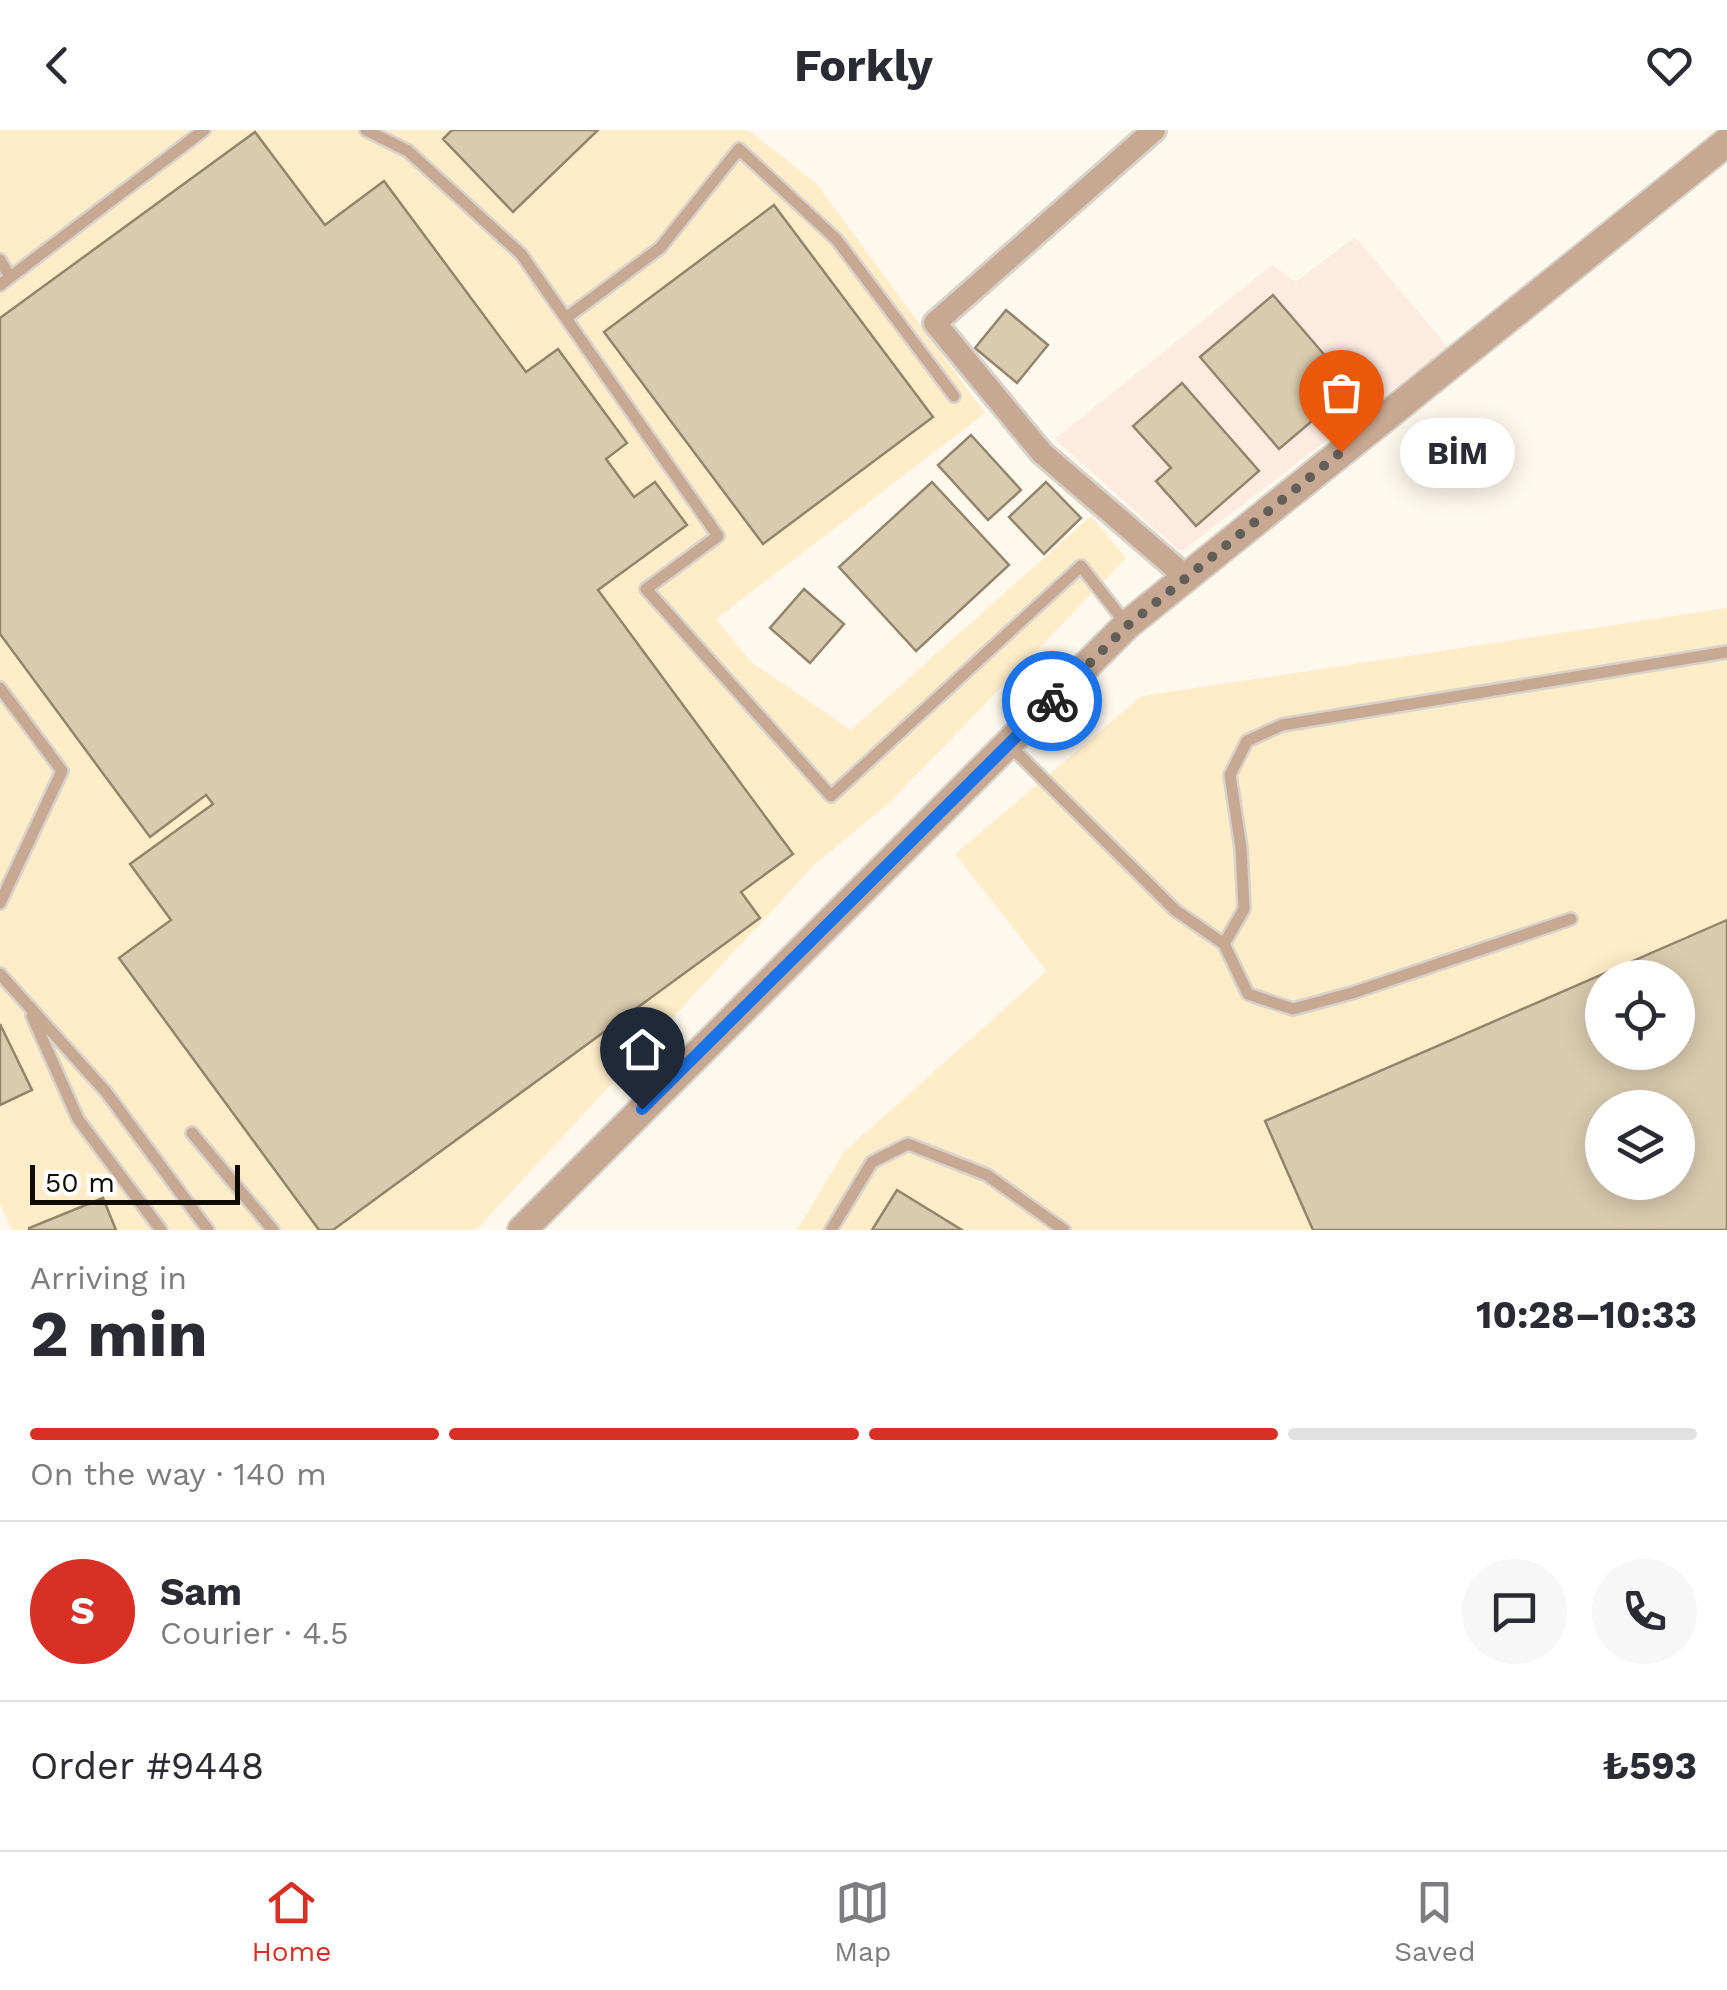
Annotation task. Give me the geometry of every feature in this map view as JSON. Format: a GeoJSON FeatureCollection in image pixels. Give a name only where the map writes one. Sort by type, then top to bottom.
{"type":"FeatureCollection","features":[{"type":"Feature","properties":{"kind":"street"},"geometry":{"type":"LineString","coordinates":[[1154,130],[935,323],[1042,453],[1186,578]]}},
{"type":"Feature","properties":{"kind":"street"},"geometry":{"type":"LineString","coordinates":[[522,1230],[1127,626],[1727,142]]}},
{"type":"Feature","properties":{"kind":"lane"},"geometry":{"type":"LineString","coordinates":[[0,260],[5,281],[204,130]]}},
{"type":"Feature","properties":{"kind":"lane"},"geometry":{"type":"LineString","coordinates":[[366,130],[408,152],[521,254],[566,318],[718,536],[646,589],[831,796],[1082,566],[1127,626]]}},
{"type":"Feature","properties":{"kind":"lane"},"geometry":{"type":"LineString","coordinates":[[566,318],[660,248],[740,148],[838,240],[954,396]]}},
{"type":"Feature","properties":{"kind":"lane"},"geometry":{"type":"LineString","coordinates":[[1224,944],[1244,909],[1241,848],[1230,775],[1247,741],[1282,725],[1727,652]]}},
{"type":"Feature","properties":{"kind":"lane"},"geometry":{"type":"LineString","coordinates":[[0,688],[62,771],[0,903]]}},
{"type":"Feature","properties":{"kind":"lane"},"geometry":{"type":"LineString","coordinates":[[1008,744],[1175,910],[1224,944],[1248,994],[1292,1008],[1572,919]]}},
{"type":"Feature","properties":{"kind":"lane"},"geometry":{"type":"LineString","coordinates":[[0,974],[106,1092],[208,1230]]}},
{"type":"Feature","properties":{"kind":"lane"},"geometry":{"type":"LineString","coordinates":[[26,1003],[78,1119],[162,1230]]}},
{"type":"Feature","properties":{"kind":"lane"},"geometry":{"type":"LineString","coordinates":[[192,1132],[272,1230]]}},
{"type":"Feature","properties":{"kind":"lane"},"geometry":{"type":"LineString","coordinates":[[831,1230],[872,1162],[908,1144],[987,1175],[1064,1230]]}},
{"type":"Feature","properties":{"kind":"shaded area"},"geometry":{"type":"Polygon","coordinates":[[[0,130],[748,130],[816,183],[985,413],[716,619],[751,662],[851,730],[1091,516],[1126,558],[888,804],[817,862],[476,1230],[12,1230],[0,1204],[0,130]]]}},
{"type":"Feature","properties":{"kind":"shaded area"},"geometry":{"type":"Polygon","coordinates":[[[1355,237],[1448,347],[1181,552],[1055,439],[1272,265],[1296,282],[1355,237]]]}},
{"type":"Feature","properties":{"kind":"shaded area"},"geometry":{"type":"Polygon","coordinates":[[[1727,608],[1727,1230],[797,1230],[844,1152],[1047,971],[955,854],[1142,696],[1727,608]]]}},
{"type":"Feature","properties":{"kind":"building"},"geometry":{"type":"Polygon","coordinates":[[[452,130],[598,130],[513,212],[443,139],[452,130]]]}},
{"type":"Feature","properties":{"kind":"building"},"geometry":{"type":"Polygon","coordinates":[[[255,132],[325,225],[384,181],[526,372],[558,349],[627,443],[606,459],[634,497],[655,482],[687,525],[598,590],[793,854],[741,892],[760,918],[333,1230],[319,1230],[119,958],[171,920],[130,864],[213,804],[206,795],[150,837],[0,634],[0,318],[255,132]]]}},
{"type":"Feature","properties":{"kind":"building"},"geometry":{"type":"Polygon","coordinates":[[[774,205],[933,417],[763,544],[604,332],[774,205]]]}},
{"type":"Feature","properties":{"kind":"building"},"geometry":{"type":"Polygon","coordinates":[[[1273,295],[1352,387],[1279,449],[1200,357],[1273,295]]]}},
{"type":"Feature","properties":{"kind":"building"},"geometry":{"type":"Polygon","coordinates":[[[1006,310],[1048,345],[1017,383],[975,348],[1006,310]]]}},
{"type":"Feature","properties":{"kind":"building"},"geometry":{"type":"Polygon","coordinates":[[[1182,383],[1259,471],[1196,526],[1156,481],[1171,468],[1133,426],[1182,383]]]}},
{"type":"Feature","properties":{"kind":"building"},"geometry":{"type":"Polygon","coordinates":[[[971,435],[1021,490],[988,520],[938,465],[971,435]]]}},
{"type":"Feature","properties":{"kind":"building"},"geometry":{"type":"Polygon","coordinates":[[[932,482],[1009,565],[916,651],[839,567],[932,482]]]}},
{"type":"Feature","properties":{"kind":"building"},"geometry":{"type":"Polygon","coordinates":[[[1046,482],[1081,518],[1044,554],[1009,517],[1046,482]]]}},
{"type":"Feature","properties":{"kind":"building"},"geometry":{"type":"Polygon","coordinates":[[[804,589],[844,624],[810,663],[770,628],[804,589]]]}},
{"type":"Feature","properties":{"kind":"building"},"geometry":{"type":"Polygon","coordinates":[[[1727,920],[1727,1230],[1313,1230],[1265,1121],[1585,982],[1585,1070],[1695,1070],[1695,960],[1635,960],[1727,920]]]}},
{"type":"Feature","properties":{"kind":"building"},"geometry":{"type":"Polygon","coordinates":[[[0,1024],[32,1090],[0,1105],[0,1024]]]}},
{"type":"Feature","properties":{"kind":"building"},"geometry":{"type":"Polygon","coordinates":[[[897,1190],[962,1230],[872,1230],[897,1190]]]}},
{"type":"Feature","properties":{"kind":"building"},"geometry":{"type":"Polygon","coordinates":[[[103,1198],[116,1230],[29,1230],[29,1228],[103,1198]]]}},
{"type":"Feature","properties":{"kind":"way so far"},"geometry":{"type":"LineString","coordinates":[[1052,701],[1127,626],[1341,452]]}},
{"type":"Feature","properties":{"kind":"place","name":"BİM"},"geometry":{"type":"Point","coordinates":[1341,452]}},
{"type":"Feature","properties":{"kind":"route"},"geometry":{"type":"LineString","coordinates":[[642,1109],[1052,701]]}}]}
